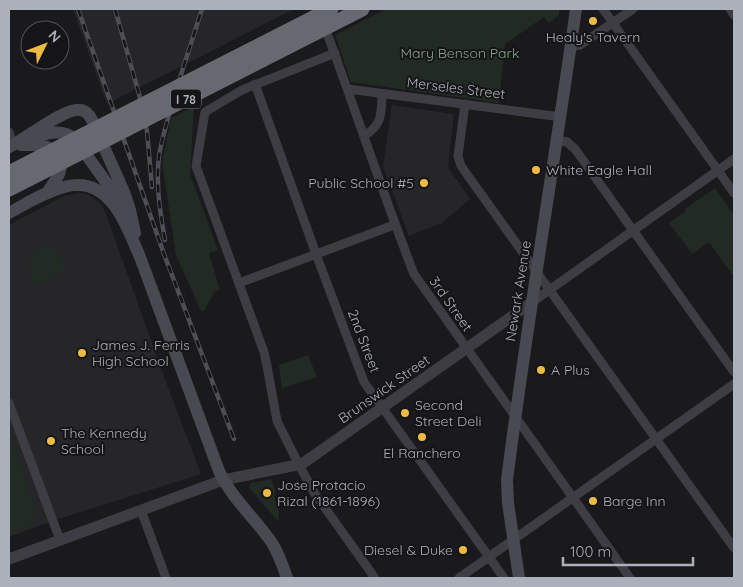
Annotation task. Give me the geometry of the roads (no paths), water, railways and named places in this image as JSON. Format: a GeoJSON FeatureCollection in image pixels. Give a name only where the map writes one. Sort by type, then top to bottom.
{"type":"FeatureCollection","features":[{"type":"Feature","properties":{"kind":"highway","name":"I 78"},"geometry":{"type":"LineString","coordinates":[[9,173],[330,9]]}},
{"type":"Feature","properties":{"kind":"highway","name":"I 78"},"geometry":{"type":"LineString","coordinates":[[9,189],[362,9]]}},
{"type":"Feature","properties":{"kind":"main road","name":"Newark Avenue"},"geometry":{"type":"LineString","coordinates":[[519,578],[507,480],[531,303],[561,117],[576,9]]}},
{"type":"Feature","properties":{"kind":"main road"},"geometry":{"type":"LineString","coordinates":[[11,146],[69,111],[79,109],[85,111],[92,120],[124,192],[130,210],[140,257]]}},
{"type":"Feature","properties":{"kind":"main road"},"geometry":{"type":"LineString","coordinates":[[11,146],[48,133],[59,132],[72,136],[119,199],[136,238]]}},
{"type":"Feature","properties":{"kind":"main road"},"geometry":{"type":"LineString","coordinates":[[11,146],[45,146],[56,152],[60,160],[60,171],[48,192]]}},
{"type":"Feature","properties":{"kind":"main road"},"geometry":{"type":"LineString","coordinates":[[9,213],[48,192],[74,185],[88,186],[100,191],[111,201],[121,215],[140,257],[223,480],[272,544],[287,578]]}},
{"type":"Feature","properties":{"kind":"street","name":"3rd Street"},"geometry":{"type":"LineString","coordinates":[[318,9],[348,89],[394,224],[414,274],[630,578]]}},
{"type":"Feature","properties":{"kind":"street"},"geometry":{"type":"LineString","coordinates":[[603,9],[734,193]]}},
{"type":"Feature","properties":{"kind":"street"},"geometry":{"type":"LineString","coordinates":[[571,47],[580,45],[633,9]]}},
{"type":"Feature","properties":{"kind":"street"},"geometry":{"type":"LineString","coordinates":[[730,9],[734,15]]}},
{"type":"Feature","properties":{"kind":"street"},"geometry":{"type":"LineString","coordinates":[[335,53],[255,84],[207,110],[205,112],[196,166],[266,359],[277,421],[315,494],[376,578]]}},
{"type":"Feature","properties":{"kind":"street","name":"2nd Street"},"geometry":{"type":"LineString","coordinates":[[255,84],[364,382],[504,578]]}},
{"type":"Feature","properties":{"kind":"street","name":"Merseles Street"},"geometry":{"type":"LineString","coordinates":[[348,89],[561,117]]}},
{"type":"Feature","properties":{"kind":"street"},"geometry":{"type":"LineString","coordinates":[[364,136],[377,126],[380,118],[382,94]]}},
{"type":"Feature","properties":{"kind":"street"},"geometry":{"type":"LineString","coordinates":[[465,104],[458,156],[461,166],[734,548]]}},
{"type":"Feature","properties":{"kind":"street"},"geometry":{"type":"LineString","coordinates":[[9,132],[11,146]]}},
{"type":"Feature","properties":{"kind":"street"},"geometry":{"type":"LineString","coordinates":[[557,140],[567,142],[575,149],[734,372]]}},
{"type":"Feature","properties":{"kind":"street","name":"Brunswick Street"},"geometry":{"type":"LineString","coordinates":[[9,559],[223,480],[299,465],[307,461],[734,159]]}},
{"type":"Feature","properties":{"kind":"street"},"geometry":{"type":"LineString","coordinates":[[239,283],[394,224]]}},
{"type":"Feature","properties":{"kind":"street"},"geometry":{"type":"LineString","coordinates":[[459,578],[734,384]]}},
{"type":"Feature","properties":{"kind":"street"},"geometry":{"type":"LineString","coordinates":[[9,402],[60,540]]}},
{"type":"Feature","properties":{"kind":"street"},"geometry":{"type":"LineString","coordinates":[[141,510],[166,578]]}},
{"type":"Feature","properties":{"kind":"railway"},"geometry":{"type":"LineString","coordinates":[[78,9],[164,254],[234,439]]}},
{"type":"Feature","properties":{"kind":"railway"},"geometry":{"type":"LineString","coordinates":[[115,9],[139,94],[147,131],[152,187]]}},
{"type":"Feature","properties":{"kind":"railway"},"geometry":{"type":"LineString","coordinates":[[165,240],[159,197],[159,157],[163,136],[202,9]]}},
{"type":"Feature","properties":{"kind":"place","name":"Healy's Tavern"},"geometry":{"type":"Point","coordinates":[593,21]}},
{"type":"Feature","properties":{"kind":"place","name":"White Eagle Hall"},"geometry":{"type":"Point","coordinates":[536,170]}},
{"type":"Feature","properties":{"kind":"place","name":"Public School #5"},"geometry":{"type":"Point","coordinates":[424,183]}},
{"type":"Feature","properties":{"kind":"place","name":"James J. Ferris High School"},"geometry":{"type":"Point","coordinates":[82,353]}},
{"type":"Feature","properties":{"kind":"place","name":"A Plus"},"geometry":{"type":"Point","coordinates":[541,370]}},
{"type":"Feature","properties":{"kind":"place","name":"Second Street Deli"},"geometry":{"type":"Point","coordinates":[405,413]}},
{"type":"Feature","properties":{"kind":"place","name":"El Ranchero"},"geometry":{"type":"Point","coordinates":[422,437]}},
{"type":"Feature","properties":{"kind":"place","name":"The Kennedy School"},"geometry":{"type":"Point","coordinates":[51,441]}},
{"type":"Feature","properties":{"kind":"place","name":"Jose Protacio Rizal (1861-1896)"},"geometry":{"type":"Point","coordinates":[267,493]}},
{"type":"Feature","properties":{"kind":"place","name":"Barge Inn"},"geometry":{"type":"Point","coordinates":[593,501]}},
{"type":"Feature","properties":{"kind":"place","name":"Diesel & Duke"},"geometry":{"type":"Point","coordinates":[463,550]}},
{"type":"Feature","properties":{"kind":"park label","name":"Mary Benson Park"},"geometry":{"type":"Point","coordinates":[460,53]}}]}
